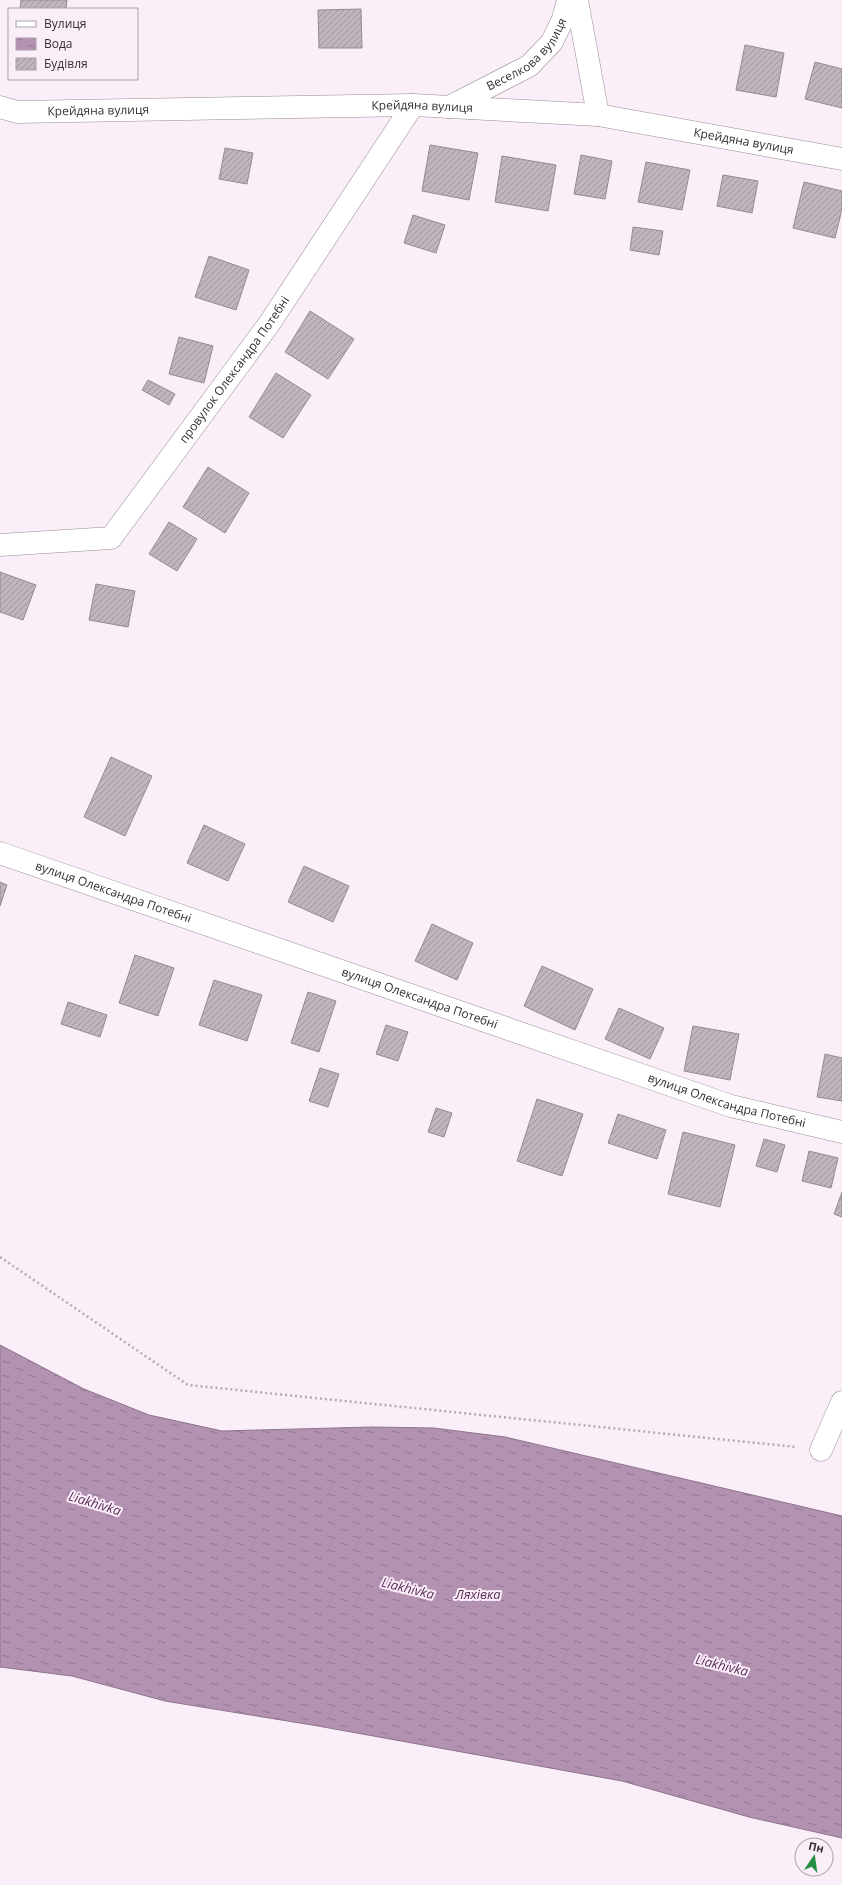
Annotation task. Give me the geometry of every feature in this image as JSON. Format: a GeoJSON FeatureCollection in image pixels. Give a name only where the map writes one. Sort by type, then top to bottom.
{"type":"FeatureCollection","features":[{"type":"Feature","properties":{"kind":"street","name":"Веселкова вулиця"},"geometry":{"type":"LineString","coordinates":[[449,107],[529,66],[552,42],[563,19],[568,0]]}},
{"type":"Feature","properties":{"kind":"street","name":"Веселкова вулиця"},"geometry":{"type":"LineString","coordinates":[[577,0],[598,114]]}},
{"type":"Feature","properties":{"kind":"street","name":"Крейдяна вулиця"},"geometry":{"type":"LineString","coordinates":[[0,107],[17,112],[413,105],[598,114],[842,159]]}},
{"type":"Feature","properties":{"kind":"street","name":"провулок Олександра Потебні"},"geometry":{"type":"LineString","coordinates":[[0,545],[111,538],[269,324],[413,105]]}},
{"type":"Feature","properties":{"kind":"street","name":"вулиця Олександра Потебні"},"geometry":{"type":"LineString","coordinates":[[0,853],[731,1106],[842,1132]]}},
{"type":"Feature","properties":{"kind":"street"},"geometry":{"type":"LineString","coordinates":[[821,1450],[842,1402]]}},
{"type":"Feature","properties":{"kind":"path"},"geometry":{"type":"LineString","coordinates":[[0,1257],[188,1385],[821,1450]]}},
{"type":"Feature","properties":{"kind":"water","name":"Ляхівка"},"geometry":{"type":"Polygon","coordinates":[[[0,1345],[84,1389],[149,1415],[222,1431],[371,1427],[434,1428],[505,1437],[842,1516],[842,1838],[749,1817],[622,1781],[318,1726],[165,1701],[72,1676],[0,1667],[0,1345]]]}},
{"type":"Feature","properties":{"kind":"building"},"geometry":{"type":"Polygon","coordinates":[[[21,0],[67,0],[66,8],[20,8],[21,0]]]}},
{"type":"Feature","properties":{"kind":"building"},"geometry":{"type":"Polygon","coordinates":[[[361,9],[362,48],[319,48],[318,10],[361,9]]]}},
{"type":"Feature","properties":{"kind":"building"},"geometry":{"type":"Polygon","coordinates":[[[745,45],[784,53],[776,97],[736,90],[745,45]]]}},
{"type":"Feature","properties":{"kind":"building"},"geometry":{"type":"Polygon","coordinates":[[[815,62],[842,69],[842,108],[805,99],[815,62]]]}},
{"type":"Feature","properties":{"kind":"building"},"geometry":{"type":"Polygon","coordinates":[[[430,145],[478,153],[469,200],[422,191],[430,145]]]}},
{"type":"Feature","properties":{"kind":"building"},"geometry":{"type":"Polygon","coordinates":[[[225,148],[253,153],[247,184],[219,179],[225,148]]]}},
{"type":"Feature","properties":{"kind":"building"},"geometry":{"type":"Polygon","coordinates":[[[581,155],[612,161],[605,199],[574,194],[581,155]]]}},
{"type":"Feature","properties":{"kind":"building"},"geometry":{"type":"Polygon","coordinates":[[[502,156],[556,165],[548,211],[495,202],[502,156]]]}},
{"type":"Feature","properties":{"kind":"building"},"geometry":{"type":"Polygon","coordinates":[[[646,162],[690,170],[682,210],[638,202],[646,162]]]}},
{"type":"Feature","properties":{"kind":"building"},"geometry":{"type":"Polygon","coordinates":[[[723,175],[758,181],[752,213],[717,206],[723,175]]]}},
{"type":"Feature","properties":{"kind":"building"},"geometry":{"type":"Polygon","coordinates":[[[804,182],[842,191],[842,209],[835,238],[793,228],[804,182]]]}},
{"type":"Feature","properties":{"kind":"building"},"geometry":{"type":"Polygon","coordinates":[[[413,215],[445,225],[436,253],[404,243],[413,215]]]}},
{"type":"Feature","properties":{"kind":"building"},"geometry":{"type":"Polygon","coordinates":[[[633,227],[663,231],[659,255],[630,250],[633,227]]]}},
{"type":"Feature","properties":{"kind":"building"},"geometry":{"type":"Polygon","coordinates":[[[209,256],[249,270],[236,310],[195,297],[209,256]]]}},
{"type":"Feature","properties":{"kind":"building"},"geometry":{"type":"Polygon","coordinates":[[[310,311],[354,339],[328,379],[285,352],[310,311]]]}},
{"type":"Feature","properties":{"kind":"building"},"geometry":{"type":"Polygon","coordinates":[[[179,337],[213,346],[204,383],[169,374],[179,337]]]}},
{"type":"Feature","properties":{"kind":"building"},"geometry":{"type":"Polygon","coordinates":[[[276,373],[311,395],[283,438],[249,417],[276,373]]]}},
{"type":"Feature","properties":{"kind":"building"},"geometry":{"type":"Polygon","coordinates":[[[148,380],[175,394],[169,405],[142,390],[148,380]]]}},
{"type":"Feature","properties":{"kind":"building"},"geometry":{"type":"Polygon","coordinates":[[[208,467],[249,493],[225,533],[183,507],[208,467]]]}},
{"type":"Feature","properties":{"kind":"building"},"geometry":{"type":"Polygon","coordinates":[[[169,522],[197,539],[177,571],[149,554],[169,522]]]}},
{"type":"Feature","properties":{"kind":"building"},"geometry":{"type":"Polygon","coordinates":[[[0,572],[36,585],[23,620],[0,612],[0,572]]]}},
{"type":"Feature","properties":{"kind":"building"},"geometry":{"type":"Polygon","coordinates":[[[96,584],[135,591],[128,627],[89,620],[96,584]]]}},
{"type":"Feature","properties":{"kind":"building"},"geometry":{"type":"Polygon","coordinates":[[[111,757],[152,776],[125,836],[84,817],[111,757]]]}},
{"type":"Feature","properties":{"kind":"building"},"geometry":{"type":"Polygon","coordinates":[[[204,825],[245,844],[228,881],[187,863],[204,825]]]}},
{"type":"Feature","properties":{"kind":"building"},"geometry":{"type":"Polygon","coordinates":[[[304,866],[349,886],[333,922],[288,902],[304,866]]]}},
{"type":"Feature","properties":{"kind":"building"},"geometry":{"type":"Polygon","coordinates":[[[0,882],[7,885],[0,906],[0,882]]]}},
{"type":"Feature","properties":{"kind":"building"},"geometry":{"type":"Polygon","coordinates":[[[432,924],[473,943],[457,980],[415,961],[432,924]]]}},
{"type":"Feature","properties":{"kind":"building"},"geometry":{"type":"Polygon","coordinates":[[[135,955],[174,968],[158,1016],[119,1003],[135,955]]]}},
{"type":"Feature","properties":{"kind":"building"},"geometry":{"type":"Polygon","coordinates":[[[542,966],[593,989],[575,1030],[524,1006],[542,966]]]}},
{"type":"Feature","properties":{"kind":"building"},"geometry":{"type":"Polygon","coordinates":[[[214,980],[262,995],[247,1041],[199,1025],[214,980]]]}},
{"type":"Feature","properties":{"kind":"building"},"geometry":{"type":"Polygon","coordinates":[[[308,992],[336,1001],[319,1052],[291,1043],[308,992]]]}},
{"type":"Feature","properties":{"kind":"building"},"geometry":{"type":"Polygon","coordinates":[[[68,1002],[107,1015],[100,1037],[61,1024],[68,1002]]]}},
{"type":"Feature","properties":{"kind":"building"},"geometry":{"type":"Polygon","coordinates":[[[619,1008],[664,1028],[650,1059],[605,1039],[619,1008]]]}},
{"type":"Feature","properties":{"kind":"building"},"geometry":{"type":"Polygon","coordinates":[[[386,1025],[408,1032],[398,1061],[376,1054],[386,1025]]]}},
{"type":"Feature","properties":{"kind":"building"},"geometry":{"type":"Polygon","coordinates":[[[693,1026],[739,1034],[730,1080],[684,1071],[693,1026]]]}},
{"type":"Feature","properties":{"kind":"building"},"geometry":{"type":"Polygon","coordinates":[[[825,1054],[842,1058],[842,1101],[817,1097],[825,1054]]]}},
{"type":"Feature","properties":{"kind":"building"},"geometry":{"type":"Polygon","coordinates":[[[320,1068],[339,1074],[328,1107],[309,1101],[320,1068]]]}},
{"type":"Feature","properties":{"kind":"building"},"geometry":{"type":"Polygon","coordinates":[[[537,1099],[583,1114],[562,1176],[517,1161],[537,1099]]]}},
{"type":"Feature","properties":{"kind":"building"},"geometry":{"type":"Polygon","coordinates":[[[436,1108],[452,1113],[444,1137],[428,1132],[436,1108]]]}},
{"type":"Feature","properties":{"kind":"building"},"geometry":{"type":"Polygon","coordinates":[[[618,1114],[666,1130],[657,1159],[608,1143],[618,1114]]]}},
{"type":"Feature","properties":{"kind":"building"},"geometry":{"type":"Polygon","coordinates":[[[683,1132],[735,1145],[720,1207],[668,1194],[683,1132]]]}},
{"type":"Feature","properties":{"kind":"building"},"geometry":{"type":"Polygon","coordinates":[[[764,1139],[785,1145],[777,1172],[756,1166],[764,1139]]]}},
{"type":"Feature","properties":{"kind":"building"},"geometry":{"type":"Polygon","coordinates":[[[809,1151],[838,1158],[831,1188],[802,1181],[809,1151]]]}},
{"type":"Feature","properties":{"kind":"building"},"geometry":{"type":"Polygon","coordinates":[[[842,1192],[842,1217],[834,1214],[842,1192]]]}},
{"type":"Feature","properties":{"kind":"water label","name":"Liakhivka"},"geometry":{"type":"Point","coordinates":[95,1503]}},
{"type":"Feature","properties":{"kind":"water label","name":"Liakhivka"},"geometry":{"type":"Point","coordinates":[408,1588]}},
{"type":"Feature","properties":{"kind":"water label","name":"Liakhivka"},"geometry":{"type":"Point","coordinates":[722,1665]}}]}
